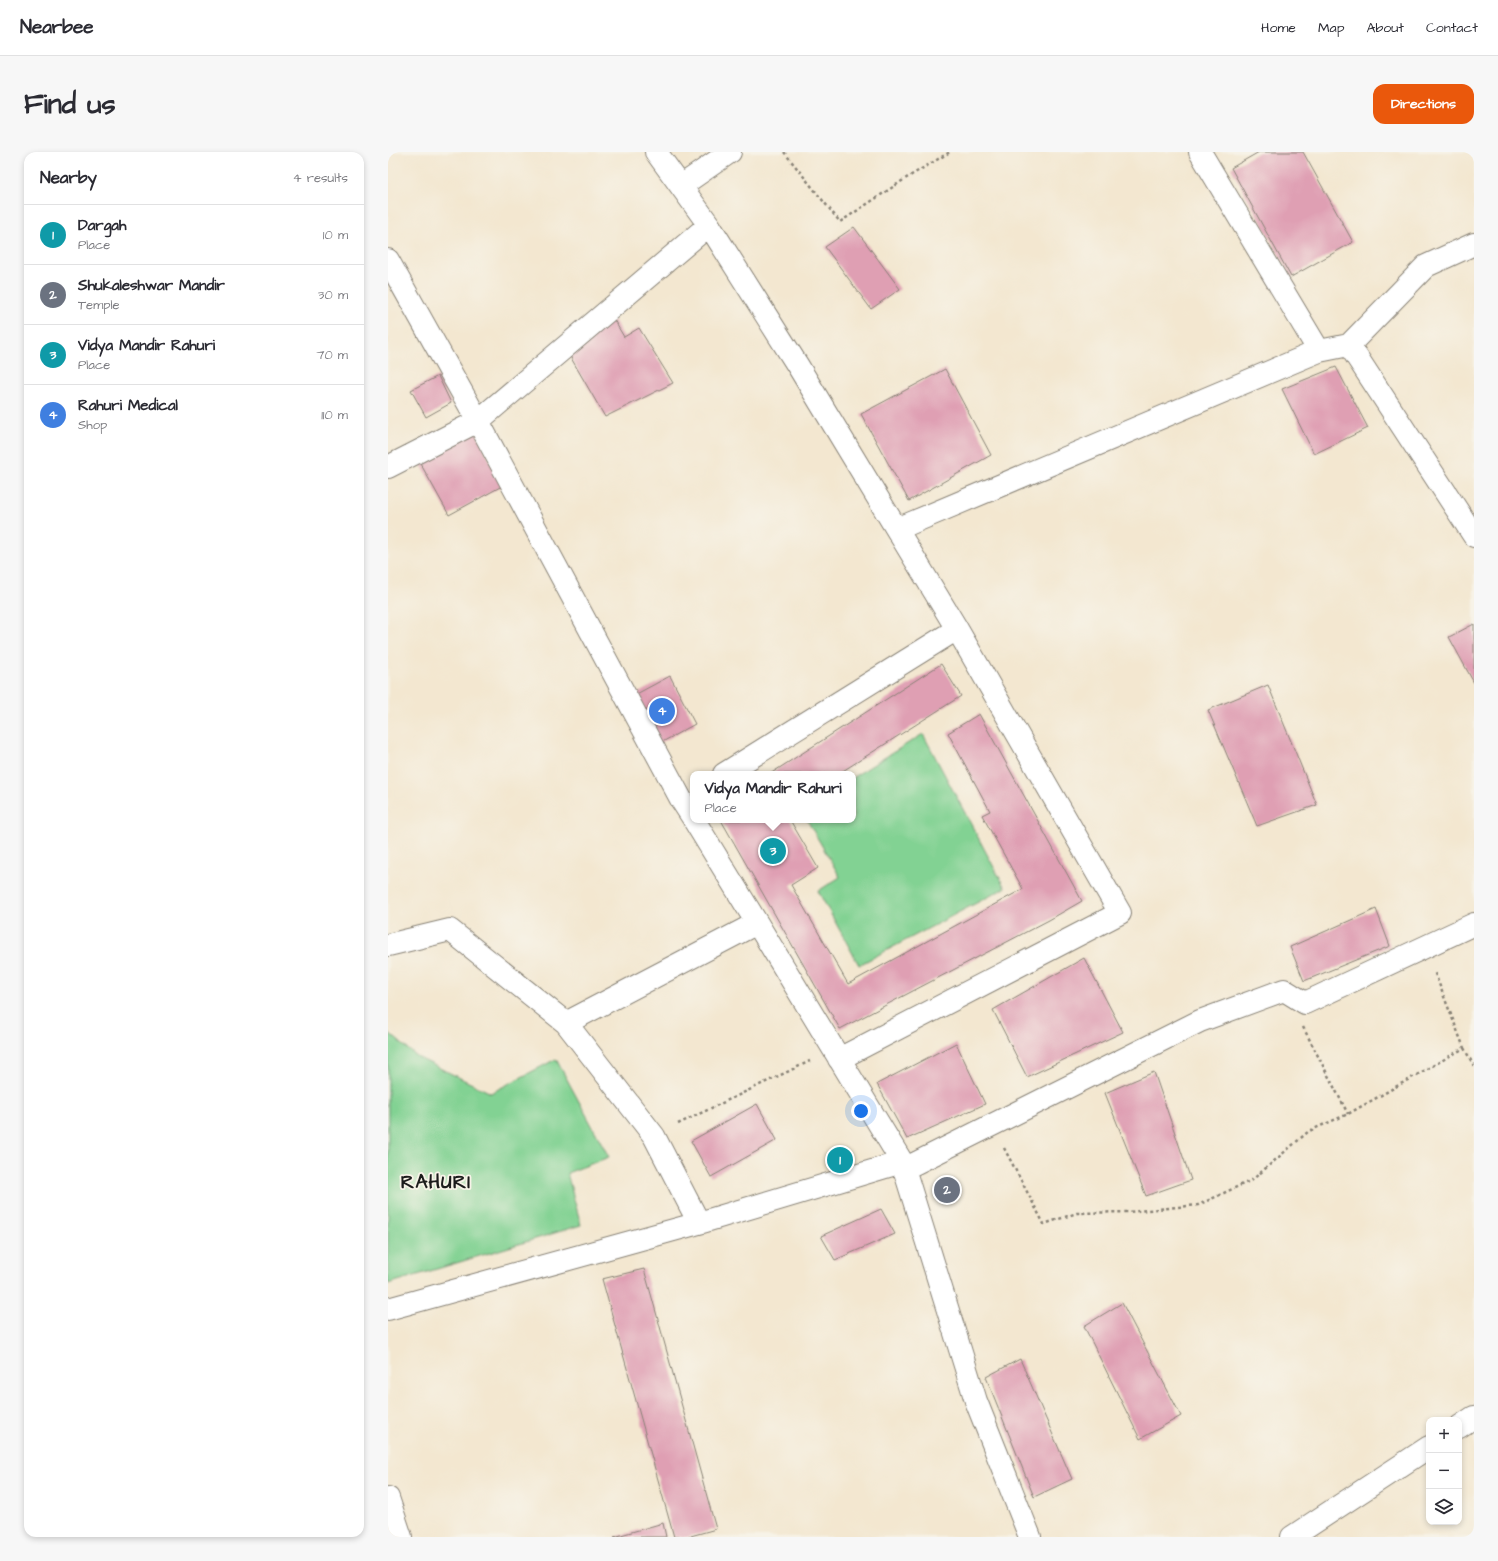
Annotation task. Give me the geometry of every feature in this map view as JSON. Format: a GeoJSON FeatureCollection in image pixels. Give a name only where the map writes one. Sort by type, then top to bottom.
{"type":"FeatureCollection","features":[{"type":"Feature","properties":{"kind":"street"},"geometry":{"type":"LineString","coordinates":[[656,152],[709,225],[802,373],[897,529],[957,629],[1120,914],[836,1054]]}},
{"type":"Feature","properties":{"kind":"street"},"geometry":{"type":"LineString","coordinates":[[681,186],[730,152]]}},
{"type":"Feature","properties":{"kind":"street"},"geometry":{"type":"LineString","coordinates":[[1200,152],[1319,351]]}},
{"type":"Feature","properties":{"kind":"street"},"geometry":{"type":"LineString","coordinates":[[388,467],[478,421],[709,225]]}},
{"type":"Feature","properties":{"kind":"street"},"geometry":{"type":"LineString","coordinates":[[897,529],[1319,351],[1349,345],[1426,266],[1474,244]]}},
{"type":"Feature","properties":{"kind":"street"},"geometry":{"type":"LineString","coordinates":[[388,260],[690,808]]}},
{"type":"Feature","properties":{"kind":"street"},"geometry":{"type":"LineString","coordinates":[[1349,345],[1474,536]]}},
{"type":"Feature","properties":{"kind":"street"},"geometry":{"type":"LineString","coordinates":[[729,771],[957,629]]}},
{"type":"Feature","properties":{"kind":"street"},"geometry":{"type":"LineString","coordinates":[[699,823],[903,1166],[976,1401],[1030,1537]]}},
{"type":"Feature","properties":{"kind":"street"},"geometry":{"type":"LineString","coordinates":[[566,1023],[757,923]]}},
{"type":"Feature","properties":{"kind":"street"},"geometry":{"type":"LineString","coordinates":[[388,1309],[903,1166],[992,1125],[1200,1020],[1284,990],[1305,1004],[1474,924]]}},
{"type":"Feature","properties":{"kind":"street"},"geometry":{"type":"LineString","coordinates":[[388,945],[450,930],[566,1023],[654,1136],[699,1223]]}},
{"type":"Feature","properties":{"kind":"street"},"geometry":{"type":"LineString","coordinates":[[1462,1425],[1474,1417]]}},
{"type":"Feature","properties":{"kind":"street"},"geometry":{"type":"LineString","coordinates":[[1292,1537],[1426,1449]]}},
{"type":"Feature","properties":{"kind":"street"},"geometry":{"type":"LineString","coordinates":[[388,1498],[401,1537]]}},
{"type":"Feature","properties":{"kind":"path"},"geometry":{"type":"LineString","coordinates":[[784,152],[840,222],[908,176],[950,152]]}},
{"type":"Feature","properties":{"kind":"path"},"geometry":{"type":"LineString","coordinates":[[1425,947],[1464,1048],[1474,1066]]}},
{"type":"Feature","properties":{"kind":"path"},"geometry":{"type":"LineString","coordinates":[[1302,1024],[1348,1114]]}},
{"type":"Feature","properties":{"kind":"path"},"geometry":{"type":"LineString","coordinates":[[992,1125],[1044,1224],[1077,1212],[1128,1212],[1198,1205],[1252,1180],[1309,1131],[1348,1114],[1464,1048]]}},
{"type":"Feature","properties":{"kind":"path"},"geometry":{"type":"LineString","coordinates":[[654,1136],[836,1054]]}},
{"type":"Feature","properties":{"kind":"green space"},"geometry":{"type":"Polygon","coordinates":[[[923,734],[1005,888],[859,965],[818,891],[840,877],[809,823],[856,823],[856,775],[923,734]]]}},
{"type":"Feature","properties":{"kind":"green space"},"geometry":{"type":"Polygon","coordinates":[[[388,1032],[417,1057],[491,1093],[556,1059],[609,1157],[567,1173],[581,1225],[388,1284],[388,1032]]]}},
{"type":"Feature","properties":{"kind":"building"},"geometry":{"type":"Polygon","coordinates":[[[1259,152],[1303,152],[1353,242],[1291,277],[1231,168],[1259,152]]]}},
{"type":"Feature","properties":{"kind":"building"},"geometry":{"type":"Polygon","coordinates":[[[854,227],[900,289],[871,309],[825,247],[854,227]]]}},
{"type":"Feature","properties":{"kind":"building"},"geometry":{"type":"Polygon","coordinates":[[[614,320],[624,337],[639,328],[673,383],[605,417],[567,351],[614,320]]]}},
{"type":"Feature","properties":{"kind":"building"},"geometry":{"type":"Polygon","coordinates":[[[1336,367],[1368,428],[1314,454],[1282,389],[1336,367]]]}},
{"type":"Feature","properties":{"kind":"building"},"geometry":{"type":"Polygon","coordinates":[[[945,369],[991,455],[909,501],[861,414],[945,369]]]}},
{"type":"Feature","properties":{"kind":"building"},"geometry":{"type":"Polygon","coordinates":[[[438,376],[451,403],[426,417],[411,390],[438,376]]]}},
{"type":"Feature","properties":{"kind":"building"},"geometry":{"type":"Polygon","coordinates":[[[476,431],[502,486],[449,515],[419,461],[476,431]]]}},
{"type":"Feature","properties":{"kind":"building"},"geometry":{"type":"Polygon","coordinates":[[[1474,624],[1474,683],[1449,637],[1474,624]]]}},
{"type":"Feature","properties":{"kind":"building"},"geometry":{"type":"Polygon","coordinates":[[[941,664],[961,696],[843,771],[775,771],[941,664]]]}},
{"type":"Feature","properties":{"kind":"building"},"geometry":{"type":"Polygon","coordinates":[[[670,676],[695,724],[655,746],[629,698],[670,676]]]}},
{"type":"Feature","properties":{"kind":"building"},"geometry":{"type":"Polygon","coordinates":[[[1268,685],[1317,805],[1257,826],[1208,710],[1268,685]]]}},
{"type":"Feature","properties":{"kind":"building"},"geometry":{"type":"Polygon","coordinates":[[[979,714],[1082,901],[1049,920],[840,1029],[723,823],[792,823],[818,868],[791,885],[848,984],[1023,889],[982,815],[990,811],[948,733],[979,714]]]}},
{"type":"Feature","properties":{"kind":"building"},"geometry":{"type":"Polygon","coordinates":[[[1376,909],[1390,946],[1304,981],[1290,947],[1376,909]]]}},
{"type":"Feature","properties":{"kind":"building"},"geometry":{"type":"Polygon","coordinates":[[[1084,958],[1123,1032],[1027,1077],[993,1010],[1084,958]]]}},
{"type":"Feature","properties":{"kind":"building"},"geometry":{"type":"Polygon","coordinates":[[[956,1043],[985,1104],[907,1139],[877,1084],[956,1043]]]}},
{"type":"Feature","properties":{"kind":"building"},"geometry":{"type":"Polygon","coordinates":[[[1154,1072],[1191,1180],[1146,1196],[1105,1093],[1154,1072]]]}},
{"type":"Feature","properties":{"kind":"building"},"geometry":{"type":"Polygon","coordinates":[[[757,1104],[777,1140],[711,1177],[691,1141],[757,1104]]]}},
{"type":"Feature","properties":{"kind":"building"},"geometry":{"type":"Polygon","coordinates":[[[881,1209],[895,1234],[835,1260],[821,1236],[881,1209]]]}},
{"type":"Feature","properties":{"kind":"building"},"geometry":{"type":"Polygon","coordinates":[[[644,1269],[716,1529],[687,1537],[674,1537],[602,1279],[644,1269]]]}},
{"type":"Feature","properties":{"kind":"building"},"geometry":{"type":"Polygon","coordinates":[[[1122,1303],[1181,1416],[1140,1439],[1084,1326],[1122,1303]]]}},
{"type":"Feature","properties":{"kind":"building"},"geometry":{"type":"Polygon","coordinates":[[[1020,1359],[1072,1479],[1034,1497],[986,1377],[1020,1359]]]}},
{"type":"Feature","properties":{"kind":"building"},"geometry":{"type":"Polygon","coordinates":[[[663,1523],[666,1537],[614,1537],[663,1523]]]}},
{"type":"Feature","properties":{"kind":"place","name":"Rahuri Medical"},"geometry":{"type":"Point","coordinates":[662,711]}},
{"type":"Feature","properties":{"kind":"place","name":"Vidya Mandir Rahuri"},"geometry":{"type":"Point","coordinates":[773,851]}},
{"type":"Feature","properties":{"kind":"place","name":"Dargah"},"geometry":{"type":"Point","coordinates":[840,1160]}},
{"type":"Feature","properties":{"kind":"place","name":"Shukaleshwar Mandir"},"geometry":{"type":"Point","coordinates":[947,1190]}},
{"type":"Feature","properties":{"kind":"district","name":"RAHURI"},"geometry":{"type":"Point","coordinates":[436,1181]}}]}
